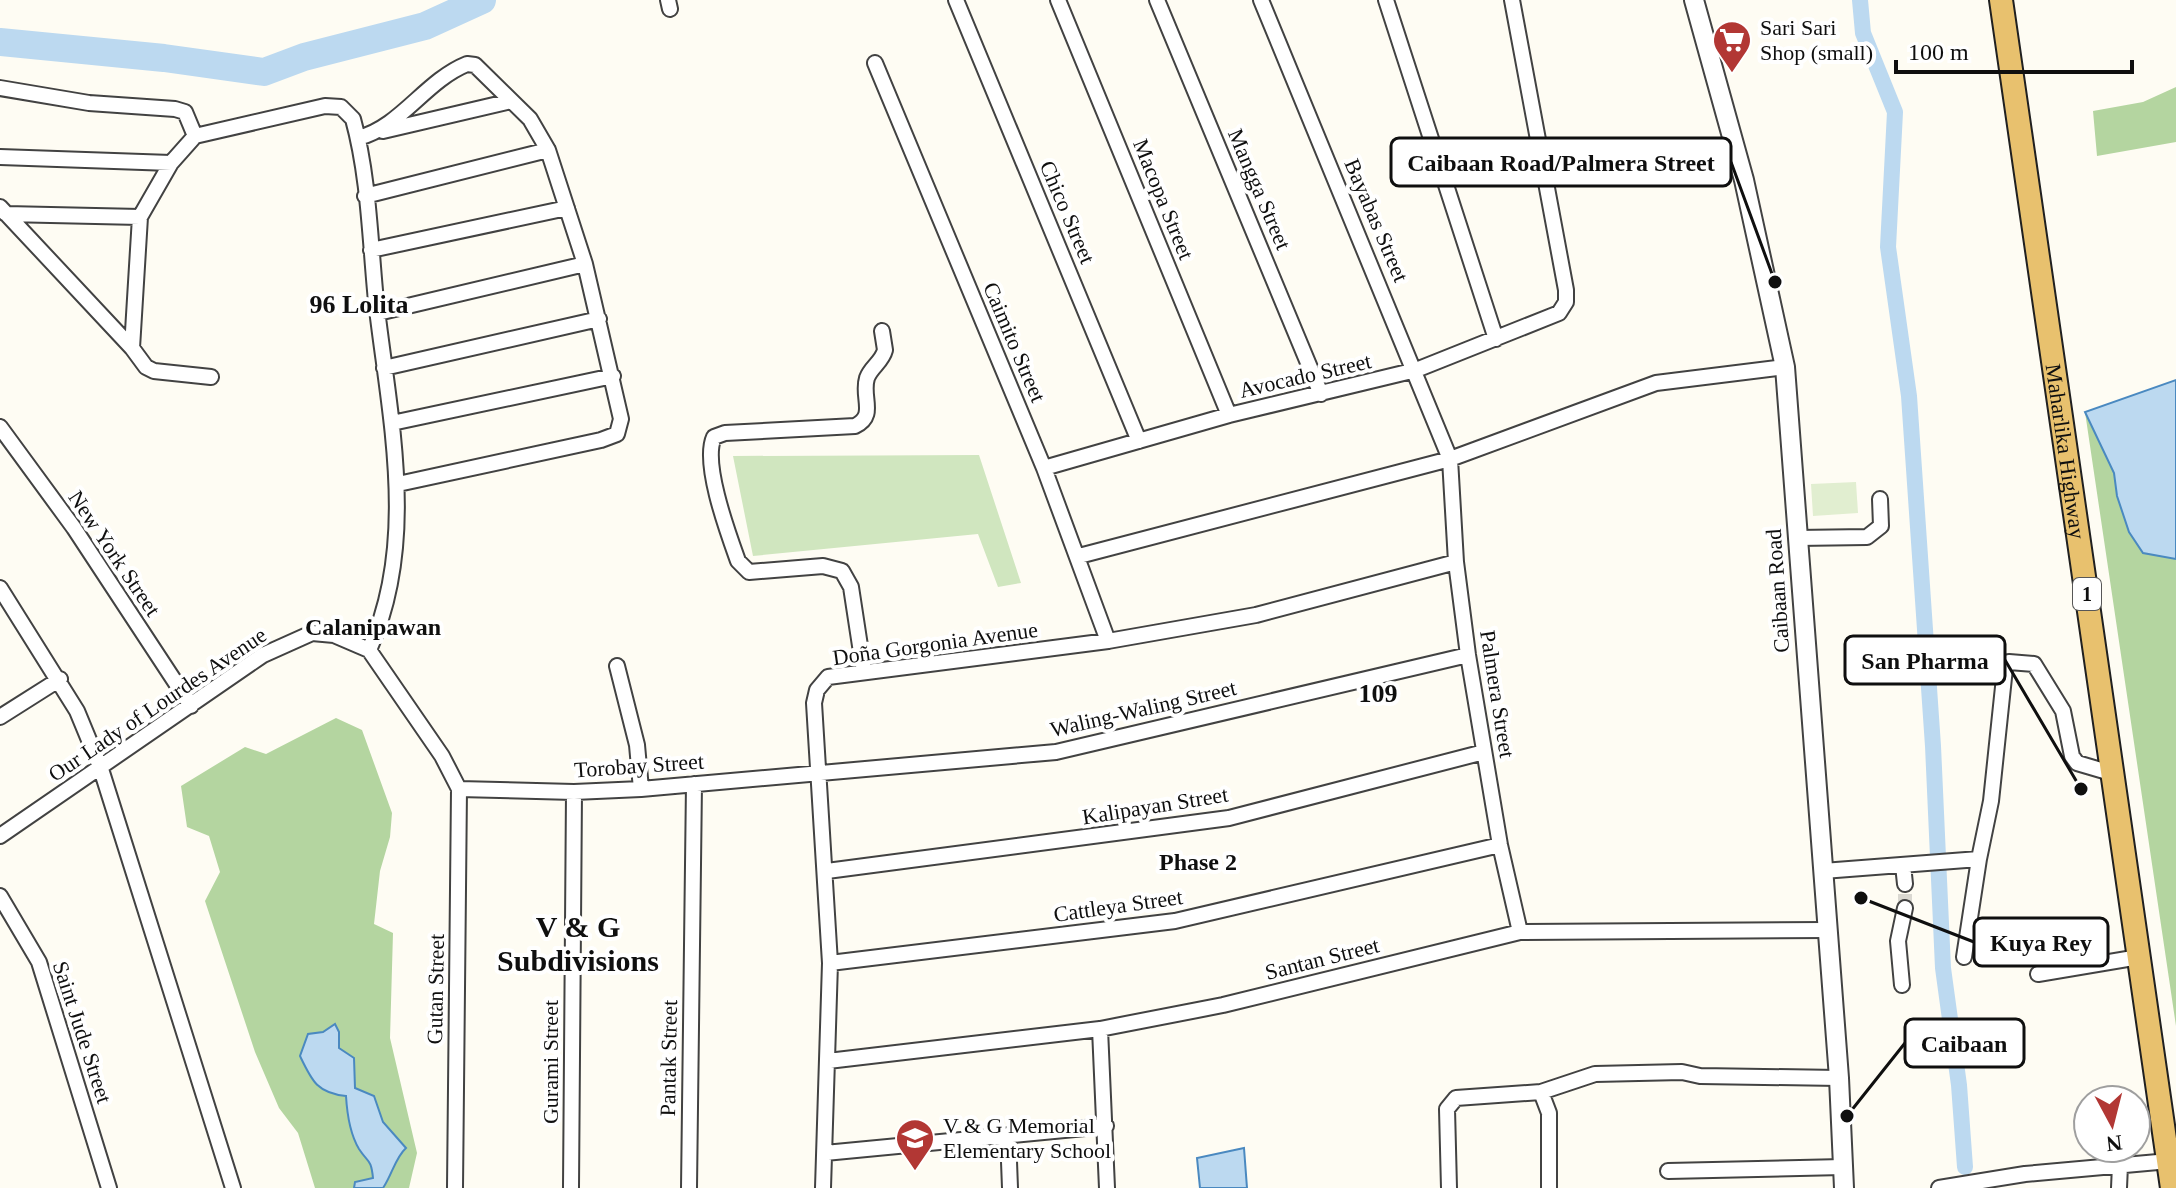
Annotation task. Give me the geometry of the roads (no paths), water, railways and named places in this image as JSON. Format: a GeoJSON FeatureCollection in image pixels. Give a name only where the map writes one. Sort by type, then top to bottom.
{"type":"FeatureCollection","features":[{"type":"Feature","properties":{"kind":"highway","name":"Maharlika Highway"},"geometry":{"type":"LineString","coordinates":[[2001,0],[2111,773],[2139,957],[2168,1099],[2172,1177]]}},
{"type":"Feature","properties":{"kind":"street","name":"Chico Street"},"geometry":{"type":"LineString","coordinates":[[956,0],[1139,441]]}},
{"type":"Feature","properties":{"kind":"street","name":"Macopa Street"},"geometry":{"type":"LineString","coordinates":[[1058,0],[1229,415]]}},
{"type":"Feature","properties":{"kind":"street","name":"Mangga Street"},"geometry":{"type":"LineString","coordinates":[[1157,0],[1321,394]]}},
{"type":"Feature","properties":{"kind":"street","name":"Bayabas Street"},"geometry":{"type":"LineString","coordinates":[[1261,0],[1416,370],[1450,459]]}},
{"type":"Feature","properties":{"kind":"street"},"geometry":{"type":"LineString","coordinates":[[1386,0],[1496,339]]}},
{"type":"Feature","properties":{"kind":"street","name":"Avocado Street"},"geometry":{"type":"LineString","coordinates":[[1044,468],[1229,415],[1416,370],[1559,313],[1566,302],[1512,0]]}},
{"type":"Feature","properties":{"kind":"street","name":"Caibaan Road"},"geometry":{"type":"LineString","coordinates":[[1694,0],[1744,180],[1785,367],[1839,1078],[1844,1188]]}},
{"type":"Feature","properties":{"kind":"street","name":"Caimito Street"},"geometry":{"type":"LineString","coordinates":[[875,63],[1044,468],[1108,641]]}},
{"type":"Feature","properties":{"kind":"street"},"geometry":{"type":"LineString","coordinates":[[380,132],[404,109],[467,64],[475,65],[538,129],[548,150],[585,264],[621,419],[617,434],[398,484]]}},
{"type":"Feature","properties":{"kind":"street"},"geometry":{"type":"LineString","coordinates":[[0,88],[74,101],[175,109],[185,112],[195,136]]}},
{"type":"Feature","properties":{"kind":"street"},"geometry":{"type":"LineString","coordinates":[[358,138],[511,101]]}},
{"type":"Feature","properties":{"kind":"street"},"geometry":{"type":"LineString","coordinates":[[132,348],[140,217],[171,163],[195,136],[325,106],[341,107],[353,119],[358,138],[398,484],[392,566],[382,616],[369,650],[442,756],[459,789]]}},
{"type":"Feature","properties":{"kind":"street"},"geometry":{"type":"LineString","coordinates":[[365,196],[548,150]]}},
{"type":"Feature","properties":{"kind":"street"},"geometry":{"type":"LineString","coordinates":[[0,157],[171,163]]}},
{"type":"Feature","properties":{"kind":"street"},"geometry":{"type":"LineString","coordinates":[[371,250],[567,208]]}},
{"type":"Feature","properties":{"kind":"street"},"geometry":{"type":"LineString","coordinates":[[3,211],[140,217]]}},
{"type":"Feature","properties":{"kind":"street"},"geometry":{"type":"LineString","coordinates":[[3,211],[132,348],[146,367],[154,371],[211,377]]}},
{"type":"Feature","properties":{"kind":"street"},"geometry":{"type":"LineString","coordinates":[[378,313],[585,264]]}},
{"type":"Feature","properties":{"kind":"street"},"geometry":{"type":"LineString","coordinates":[[384,368],[599,319]]}},
{"type":"Feature","properties":{"kind":"street"},"geometry":{"type":"LineString","coordinates":[[864,672],[851,587],[842,571],[823,566],[749,572],[741,566],[728,531],[710,445],[714,437],[725,433],[855,426],[864,422],[868,415],[867,379],[885,350],[882,331]]}},
{"type":"Feature","properties":{"kind":"street"},"geometry":{"type":"LineString","coordinates":[[1079,556],[1450,459],[1656,383],[1785,367]]}},
{"type":"Feature","properties":{"kind":"street"},"geometry":{"type":"LineString","coordinates":[[392,423],[613,376]]}},
{"type":"Feature","properties":{"kind":"street","name":"New York Street"},"geometry":{"type":"LineString","coordinates":[[0,427],[74,528],[191,706]]}},
{"type":"Feature","properties":{"kind":"street","name":"Palmera Street"},"geometry":{"type":"LineString","coordinates":[[1450,459],[1456,562],[1468,655],[1500,845],[1520,932]]}},
{"type":"Feature","properties":{"kind":"street"},"geometry":{"type":"LineString","coordinates":[[1797,538],[1867,537],[1881,526],[1880,499]]}},
{"type":"Feature","properties":{"kind":"street","name":"Doña Gorgonia Avenue"},"geometry":{"type":"LineString","coordinates":[[823,1188],[830,963],[821,772],[814,703],[817,690],[828,677],[1108,641],[1256,615],[1456,562]]}},
{"type":"Feature","properties":{"kind":"street"},"geometry":{"type":"LineString","coordinates":[[0,588],[60,679],[101,769],[233,1188]]}},
{"type":"Feature","properties":{"kind":"street","name":"Our Lady of Lourdes Avenue"},"geometry":{"type":"LineString","coordinates":[[0,836],[263,655],[305,634],[334,635],[369,650]]}},
{"type":"Feature","properties":{"kind":"street","name":"Waling-Waling Street"},"geometry":{"type":"LineString","coordinates":[[821,772],[1056,752],[1468,655]]}},
{"type":"Feature","properties":{"kind":"street"},"geometry":{"type":"LineString","coordinates":[[1964,957],[1991,801],[2005,668],[2009,662],[2034,664],[2063,711],[2072,756],[2077,763],[2111,773]]}},
{"type":"Feature","properties":{"kind":"street"},"geometry":{"type":"LineString","coordinates":[[617,666],[637,745],[641,789]]}},
{"type":"Feature","properties":{"kind":"street"},"geometry":{"type":"LineString","coordinates":[[0,717],[60,679]]}},
{"type":"Feature","properties":{"kind":"street","name":"Kalipayan Street"},"geometry":{"type":"LineString","coordinates":[[827,871],[1229,818],[1484,752]]}},
{"type":"Feature","properties":{"kind":"street","name":"Torobay Street"},"geometry":{"type":"LineString","coordinates":[[459,789],[574,792],[641,789],[821,772]]}},
{"type":"Feature","properties":{"kind":"street","name":"Pantak Street"},"geometry":{"type":"LineString","coordinates":[[689,1188],[694,784]]}},
{"type":"Feature","properties":{"kind":"street","name":"Gutan Street"},"geometry":{"type":"LineString","coordinates":[[455,1188],[459,789]]}},
{"type":"Feature","properties":{"kind":"street","name":"Gurami Street"},"geometry":{"type":"LineString","coordinates":[[571,1188],[574,792]]}},
{"type":"Feature","properties":{"kind":"street","name":"Cattleya Street"},"geometry":{"type":"LineString","coordinates":[[830,963],[1175,921],[1500,845]]}},
{"type":"Feature","properties":{"kind":"street"},"geometry":{"type":"LineString","coordinates":[[1823,871],[1979,859]]}},
{"type":"Feature","properties":{"kind":"street"},"geometry":{"type":"LineString","coordinates":[[1903,865],[1905,884]]}},
{"type":"Feature","properties":{"kind":"street","name":"Saint Jude Street"},"geometry":{"type":"LineString","coordinates":[[0,896],[39,962],[109,1188]]}},
{"type":"Feature","properties":{"kind":"street"},"geometry":{"type":"LineString","coordinates":[[1902,985],[1898,941],[1905,908]]}},
{"type":"Feature","properties":{"kind":"street","name":"Santan Street"},"geometry":{"type":"LineString","coordinates":[[828,1061],[1100,1029],[1223,1005],[1520,932],[1827,930]]}},
{"type":"Feature","properties":{"kind":"street"},"geometry":{"type":"LineString","coordinates":[[2038,974],[2139,957]]}},
{"type":"Feature","properties":{"kind":"street"},"geometry":{"type":"LineString","coordinates":[[1100,1029],[1107,1188]]}},
{"type":"Feature","properties":{"kind":"street"},"geometry":{"type":"LineString","coordinates":[[1449,1188],[1447,1109],[1456,1098],[1541,1092],[1595,1074],[1682,1072],[1700,1076],[1839,1078]]}},
{"type":"Feature","properties":{"kind":"street"},"geometry":{"type":"LineString","coordinates":[[1541,1092],[1549,1113],[1549,1188]]}},
{"type":"Feature","properties":{"kind":"street"},"geometry":{"type":"LineString","coordinates":[[825,1153],[1106,1126]]}},
{"type":"Feature","properties":{"kind":"street"},"geometry":{"type":"LineString","coordinates":[[1008,1135],[1010,1188]]}},
{"type":"Feature","properties":{"kind":"street"},"geometry":{"type":"LineString","coordinates":[[2119,1188],[2120,1165]]}},
{"type":"Feature","properties":{"kind":"street"},"geometry":{"type":"LineString","coordinates":[[1939,1188],[2025,1174],[2120,1165],[2172,1177]]}},
{"type":"Feature","properties":{"kind":"street"},"geometry":{"type":"LineString","coordinates":[[1668,1171],[1843,1167]]}},
{"type":"Feature","properties":{"kind":"water"},"geometry":{"type":"Polygon","coordinates":[[[2176,380],[2176,559],[2143,553],[2129,532],[2117,496],[2114,473],[2085,412],[2176,380]]]}},
{"type":"Feature","properties":{"kind":"water"},"geometry":{"type":"Polygon","coordinates":[[[335,1024],[339,1032],[339,1048],[354,1058],[355,1088],[374,1096],[383,1122],[406,1148],[383,1188],[354,1188],[355,1182],[373,1178],[370,1164],[353,1137],[346,1096],[322,1089],[300,1056],[308,1034],[323,1032],[335,1024]]]}},
{"type":"Feature","properties":{"kind":"water"},"geometry":{"type":"Polygon","coordinates":[[[1244,1148],[1247,1188],[1200,1188],[1197,1158],[1244,1148]]]}},
{"type":"Feature","properties":{"kind":"waterway"},"geometry":{"type":"LineString","coordinates":[[0,42],[164,58],[264,72],[304,57],[425,26],[482,0]]}},
{"type":"Feature","properties":{"kind":"waterway"},"geometry":{"type":"LineString","coordinates":[[1860,0],[1863,33],[1895,112],[1888,247],[1909,396],[1933,746],[1943,968],[1959,1085],[1965,1167]]}},
{"type":"Feature","properties":{"kind":"tunnel"},"geometry":{"type":"LineString","coordinates":[[1905,884],[1905,908]]}},
{"type":"Feature","properties":{"kind":"place","name":"Sari Sari Shop (small)"},"geometry":{"type":"Point","coordinates":[1732,74]}},
{"type":"Feature","properties":{"kind":"place","name":"Caibaan Road/Palmera Street"},"geometry":{"type":"Point","coordinates":[1775,282]}},
{"type":"Feature","properties":{"kind":"place","name":"San Pharma"},"geometry":{"type":"Point","coordinates":[2081,789]}},
{"type":"Feature","properties":{"kind":"place","name":"Kuya Rey"},"geometry":{"type":"Point","coordinates":[1861,898]}},
{"type":"Feature","properties":{"kind":"place","name":"Caibaan"},"geometry":{"type":"Point","coordinates":[1847,1116]}},
{"type":"Feature","properties":{"kind":"place","name":"V & G Memorial Elementary School"},"geometry":{"type":"Point","coordinates":[915,1172]}},
{"type":"Feature","properties":{"kind":"district","name":"96 Lolita"},"geometry":{"type":"Point","coordinates":[359,304]}},
{"type":"Feature","properties":{"kind":"district","name":"Calanipawan"},"geometry":{"type":"Point","coordinates":[373,627]}},
{"type":"Feature","properties":{"kind":"district","name":"109"},"geometry":{"type":"Point","coordinates":[1378,693]}},
{"type":"Feature","properties":{"kind":"district","name":"Phase 2"},"geometry":{"type":"Point","coordinates":[1198,862]}},
{"type":"Feature","properties":{"kind":"district","name":"V & G Subdivisions"},"geometry":{"type":"Point","coordinates":[578,944]}}]}
